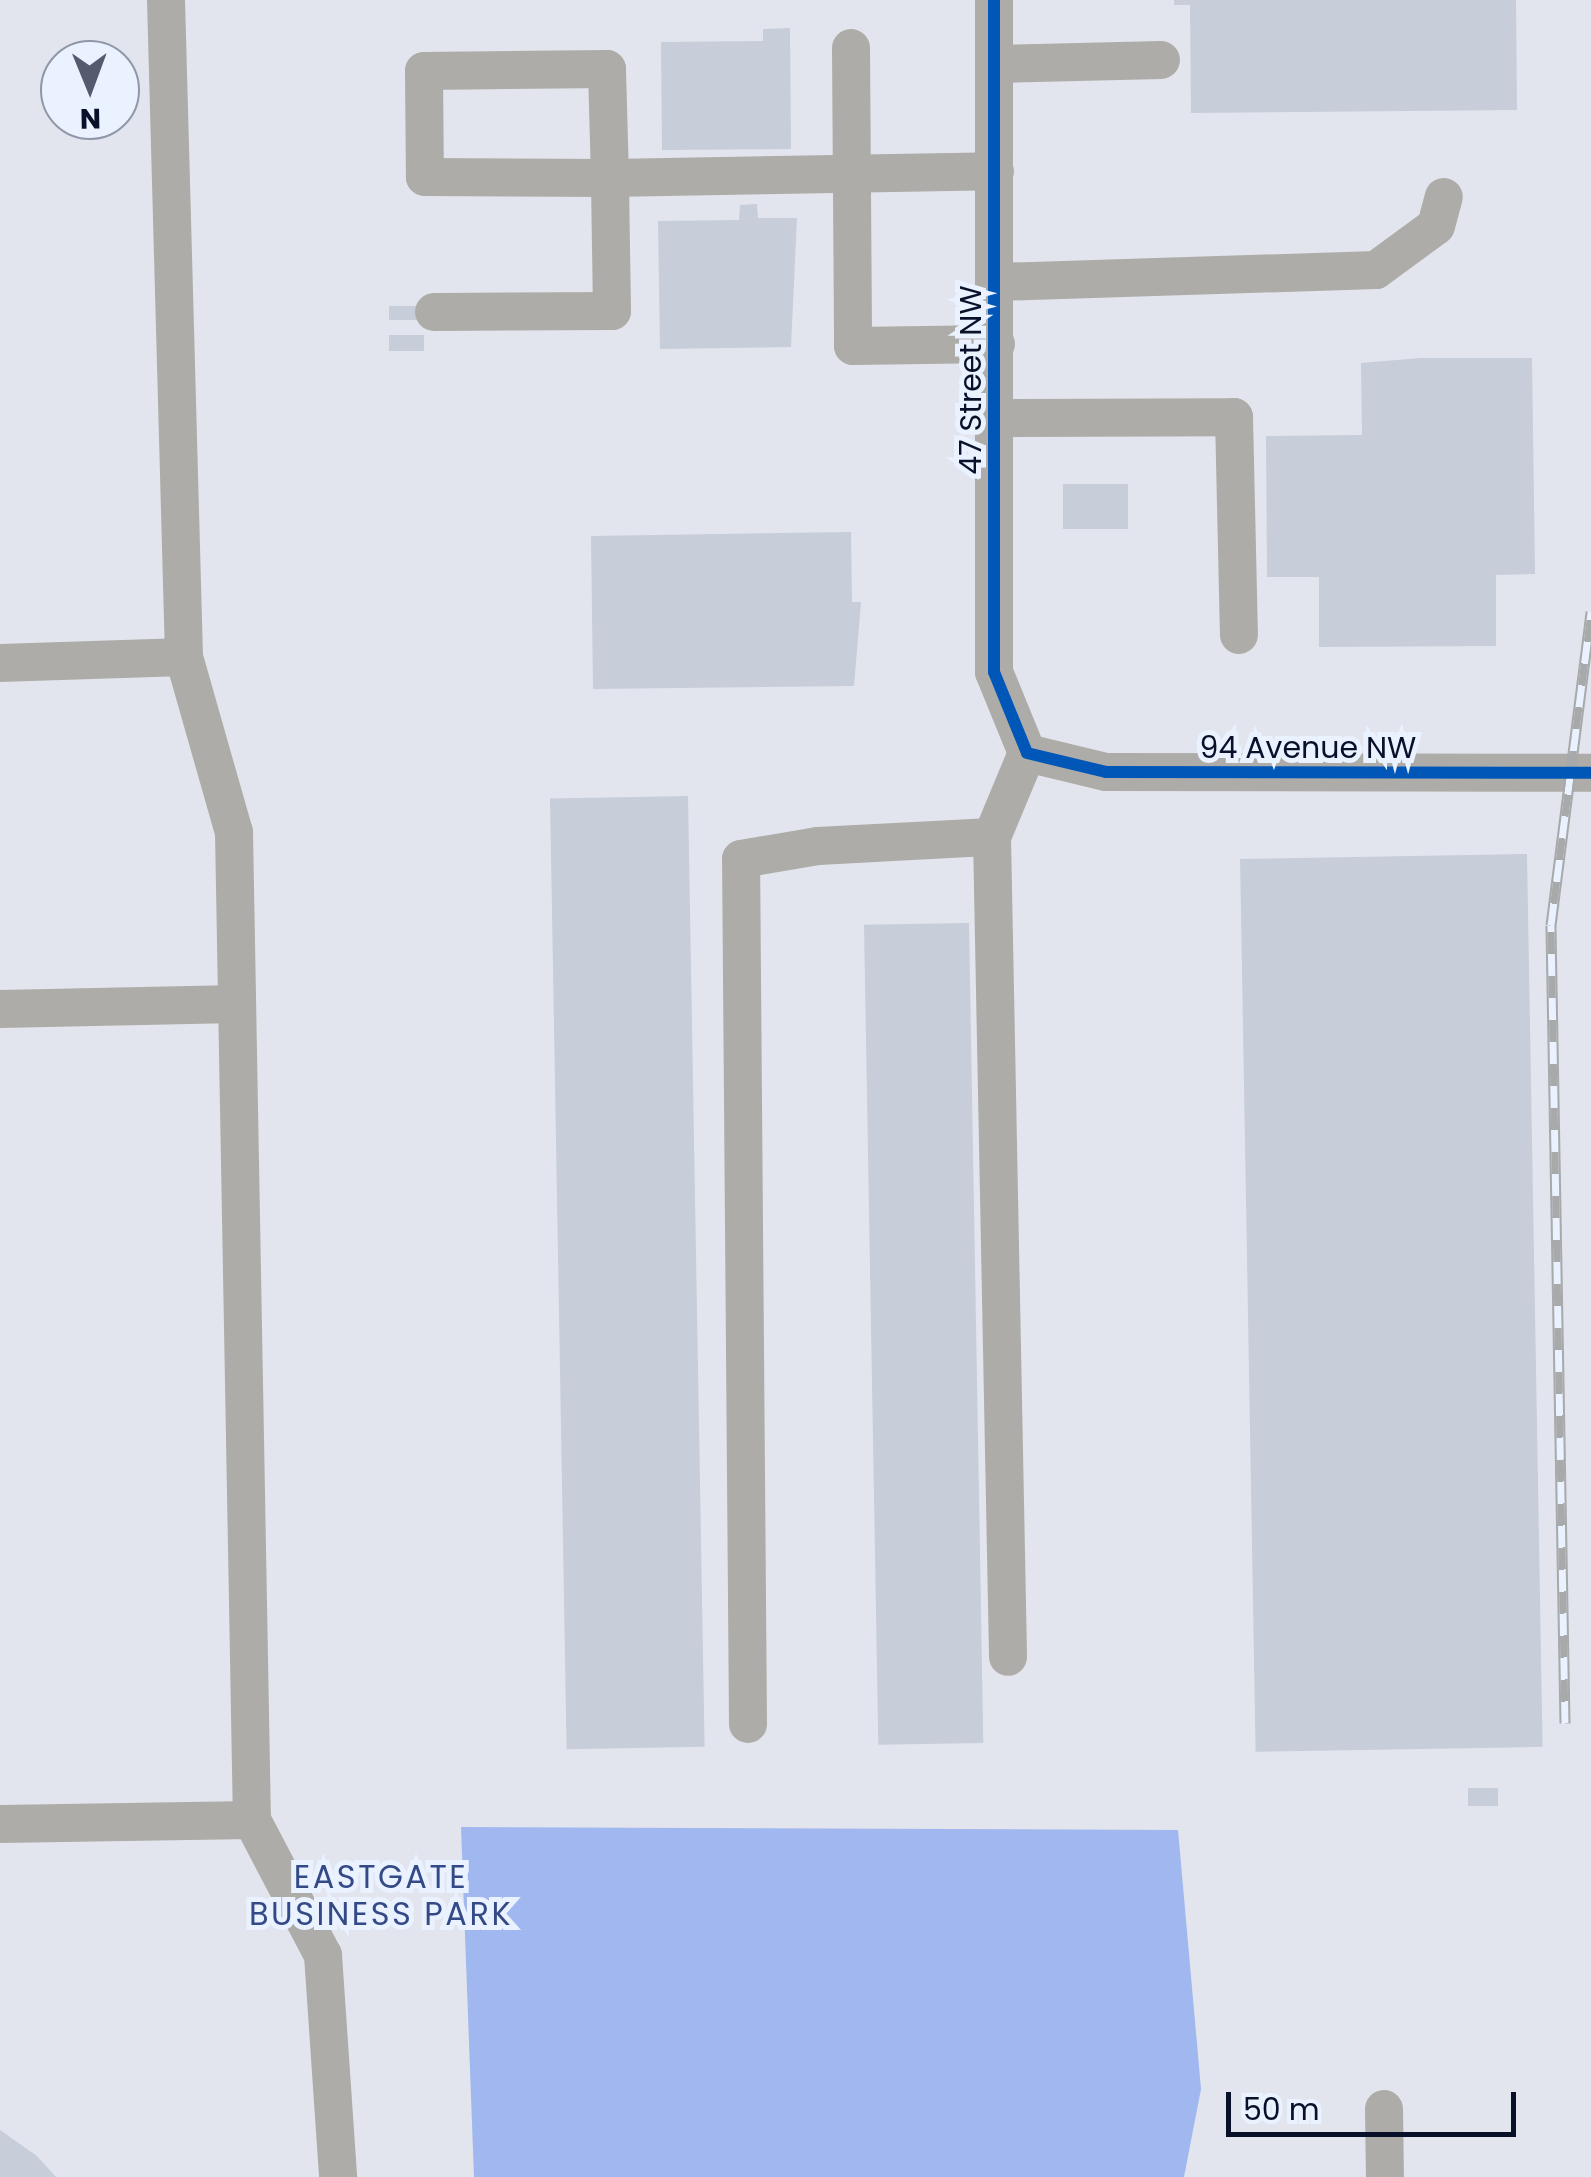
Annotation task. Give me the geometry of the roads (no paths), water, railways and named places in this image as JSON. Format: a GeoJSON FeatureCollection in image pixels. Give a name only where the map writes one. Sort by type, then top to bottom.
{"type":"FeatureCollection","features":[{"type":"Feature","properties":{"kind":"street"},"geometry":{"type":"LineString","coordinates":[[166,0],[184,658],[234,832],[252,1820],[323,1955],[338,2177]]}},
{"type":"Feature","properties":{"kind":"street","name":"47 Street NW"},"geometry":{"type":"LineString","coordinates":[[994,0],[994,672],[1027,753]]}},
{"type":"Feature","properties":{"kind":"street"},"geometry":{"type":"LineString","coordinates":[[852,48],[853,346],[996,344]]}},
{"type":"Feature","properties":{"kind":"street"},"geometry":{"type":"LineString","coordinates":[[994,64],[1162,60]]}},
{"type":"Feature","properties":{"kind":"street"},"geometry":{"type":"LineString","coordinates":[[434,312],[612,311],[610,178],[607,69],[424,71],[425,177],[610,178],[995,171]]}},
{"type":"Feature","properties":{"kind":"street"},"geometry":{"type":"LineString","coordinates":[[996,282],[1376,270],[1436,226],[1444,197]]}},
{"type":"Feature","properties":{"kind":"street"},"geometry":{"type":"LineString","coordinates":[[996,418],[1234,417],[1239,635]]}},
{"type":"Feature","properties":{"kind":"street"},"geometry":{"type":"LineString","coordinates":[[0,662],[184,658]]}},
{"type":"Feature","properties":{"kind":"street"},"geometry":{"type":"LineString","coordinates":[[1008,1657],[992,837],[1027,753]]}},
{"type":"Feature","properties":{"kind":"street","name":"94 Avenue NW"},"geometry":{"type":"LineString","coordinates":[[1027,753],[1106,772],[1591,773]]}},
{"type":"Feature","properties":{"kind":"street"},"geometry":{"type":"LineString","coordinates":[[748,1724],[742,859],[818,846],[992,837]]}},
{"type":"Feature","properties":{"kind":"street"},"geometry":{"type":"LineString","coordinates":[[0,1009],[237,1004]]}},
{"type":"Feature","properties":{"kind":"street"},"geometry":{"type":"LineString","coordinates":[[0,1824],[252,1820]]}},
{"type":"Feature","properties":{"kind":"street"},"geometry":{"type":"LineString","coordinates":[[1384,2109],[1385,2177]]}},
{"type":"Feature","properties":{"kind":"water"},"geometry":{"type":"Polygon","coordinates":[[[461,1827],[1178,1830],[1201,2089],[1184,2177],[474,2177],[461,1827]]]}},
{"type":"Feature","properties":{"kind":"railway"},"geometry":{"type":"LineString","coordinates":[[1565,1723],[1551,925],[1591,612]]}},
{"type":"Feature","properties":{"kind":"district","name":"EASTGATE BUSINESS PARK"},"geometry":{"type":"Point","coordinates":[381,1896]}}]}
